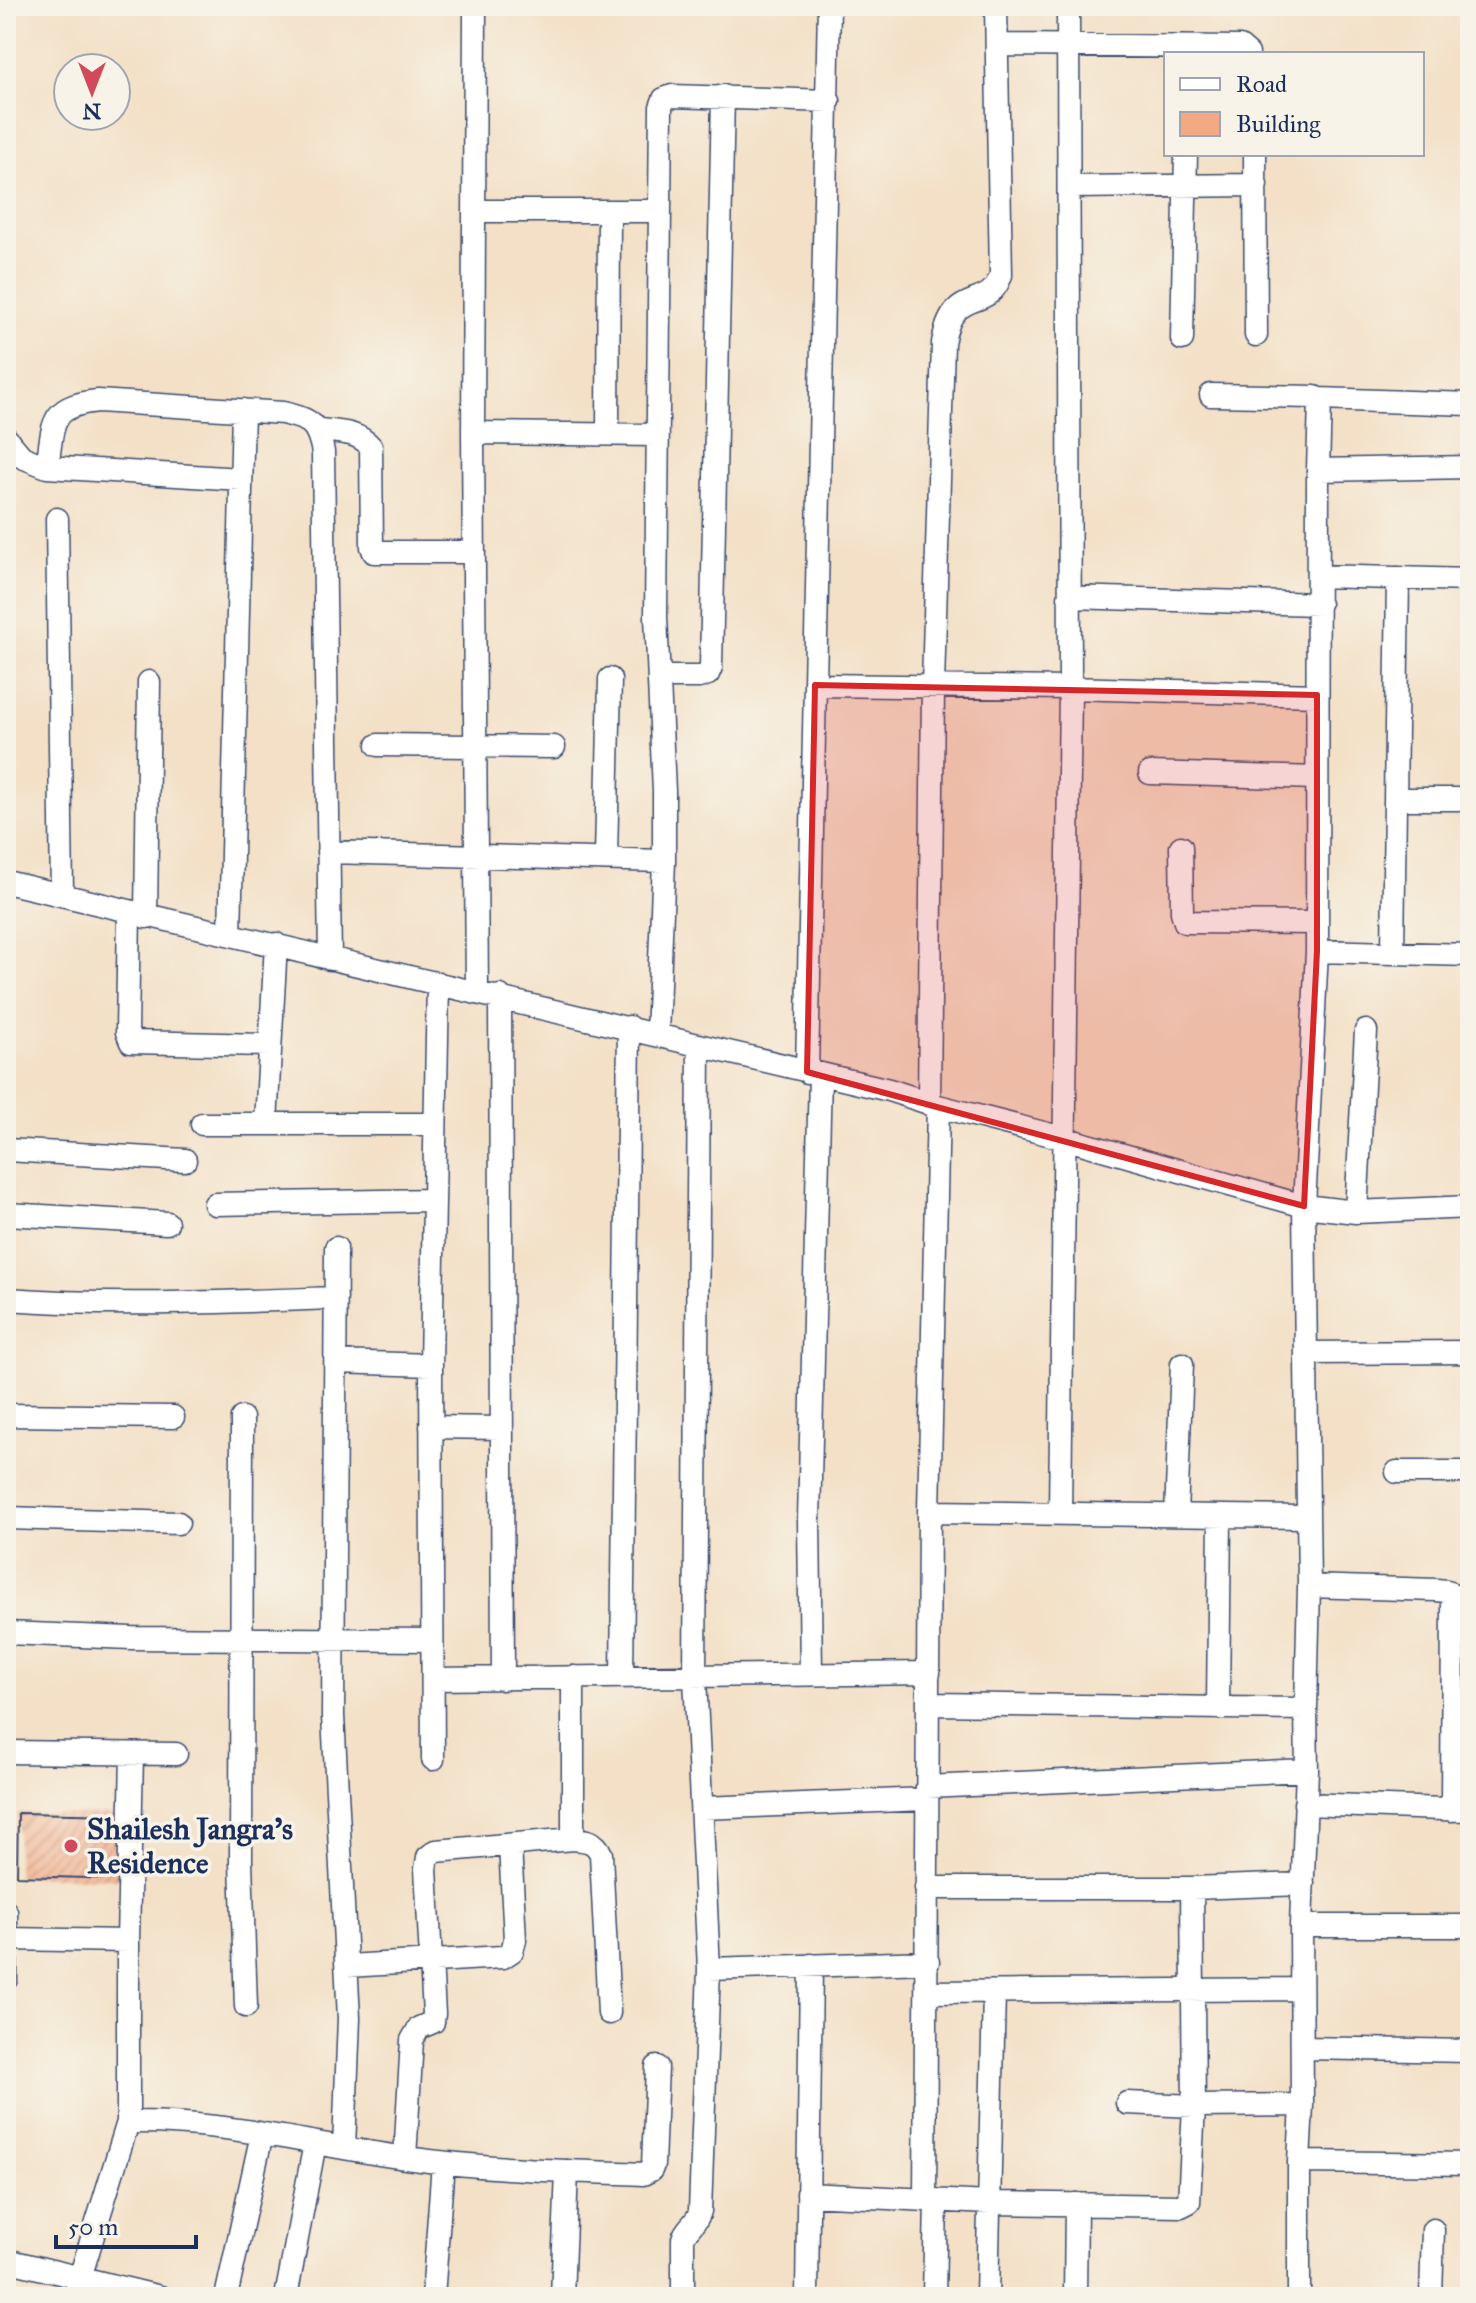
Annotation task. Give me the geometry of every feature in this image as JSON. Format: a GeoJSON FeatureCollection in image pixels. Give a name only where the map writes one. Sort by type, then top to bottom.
{"type":"FeatureCollection","features":[{"type":"Feature","properties":{"kind":"street"},"geometry":{"type":"LineString","coordinates":[[811,1674],[809,1520],[815,685],[829,6]]}},
{"type":"Feature","properties":{"kind":"street"},"geometry":{"type":"LineString","coordinates":[[934,2297],[926,1888],[934,1105],[933,686],[939,429],[944,334],[953,312],[963,304],[990,295],[1001,275],[996,6]]}},
{"type":"Feature","properties":{"kind":"street"},"geometry":{"type":"LineString","coordinates":[[1060,1513],[1067,1139],[1070,688],[1068,6]]}},
{"type":"Feature","properties":{"kind":"street"},"geometry":{"type":"LineString","coordinates":[[475,11],[475,855],[488,994],[501,1428],[503,1679]]}},
{"type":"Feature","properties":{"kind":"street"},"geometry":{"type":"LineString","coordinates":[[997,45],[1190,50],[1240,47],[1246,52]]}},
{"type":"Feature","properties":{"kind":"street"},"geometry":{"type":"LineString","coordinates":[[657,1035],[664,861],[656,616],[661,107],[664,99],[672,96],[829,101]]}},
{"type":"Feature","properties":{"kind":"street"},"geometry":{"type":"LineString","coordinates":[[659,677],[699,677],[708,674],[711,667],[723,96]]}},
{"type":"Feature","properties":{"kind":"street"},"geometry":{"type":"LineString","coordinates":[[1182,339],[1186,156]]}},
{"type":"Feature","properties":{"kind":"street"},"geometry":{"type":"LineString","coordinates":[[1255,156],[1256,335]]}},
{"type":"Feature","properties":{"kind":"street"},"geometry":{"type":"LineString","coordinates":[[1070,187],[1256,185]]}},
{"type":"Feature","properties":{"kind":"street"},"geometry":{"type":"LineString","coordinates":[[474,211],[660,211]]}},
{"type":"Feature","properties":{"kind":"street"},"geometry":{"type":"LineString","coordinates":[[608,434],[609,211]]}},
{"type":"Feature","properties":{"kind":"street"},"geometry":{"type":"LineString","coordinates":[[1211,395],[1470,404]]}},
{"type":"Feature","properties":{"kind":"street"},"geometry":{"type":"LineString","coordinates":[[1299,2297],[1301,1926],[1309,1586],[1304,1206],[1317,951],[1319,399]]}},
{"type":"Feature","properties":{"kind":"street"},"geometry":{"type":"LineString","coordinates":[[47,467],[56,417],[65,408],[77,403],[98,401],[283,413],[306,419],[318,430],[353,435],[365,440],[371,447],[374,552],[474,552]]}},
{"type":"Feature","properties":{"kind":"street"},"geometry":{"type":"LineString","coordinates":[[230,934],[243,410]]}},
{"type":"Feature","properties":{"kind":"street"},"geometry":{"type":"LineString","coordinates":[[318,430],[323,452],[330,959]]}},
{"type":"Feature","properties":{"kind":"street"},"geometry":{"type":"LineString","coordinates":[[473,433],[657,435]]}},
{"type":"Feature","properties":{"kind":"street"},"geometry":{"type":"LineString","coordinates":[[6,438],[22,457],[47,467],[241,479]]}},
{"type":"Feature","properties":{"kind":"street"},"geometry":{"type":"LineString","coordinates":[[1318,470],[1470,467]]}},
{"type":"Feature","properties":{"kind":"street"},"geometry":{"type":"LineString","coordinates":[[57,519],[62,894]]}},
{"type":"Feature","properties":{"kind":"street"},"geometry":{"type":"LineString","coordinates":[[1319,576],[1470,580]]}},
{"type":"Feature","properties":{"kind":"street"},"geometry":{"type":"LineString","coordinates":[[1393,953],[1398,578]]}},
{"type":"Feature","properties":{"kind":"street"},"geometry":{"type":"LineString","coordinates":[[1069,597],[1319,604]]}},
{"type":"Feature","properties":{"kind":"street"},"geometry":{"type":"LineString","coordinates":[[606,858],[610,679]]}},
{"type":"Feature","properties":{"kind":"street"},"geometry":{"type":"LineString","coordinates":[[149,682],[137,914],[127,1032],[131,1042],[270,1045]]}},
{"type":"Feature","properties":{"kind":"street"},"geometry":{"type":"LineString","coordinates":[[815,685],[1317,695]]}},
{"type":"Feature","properties":{"kind":"street"},"geometry":{"type":"LineString","coordinates":[[378,745],[554,747]]}},
{"type":"Feature","properties":{"kind":"street"},"geometry":{"type":"LineString","coordinates":[[1150,773],[1316,778]]}},
{"type":"Feature","properties":{"kind":"street"},"geometry":{"type":"LineString","coordinates":[[1395,799],[1470,799]]}},
{"type":"Feature","properties":{"kind":"street"},"geometry":{"type":"LineString","coordinates":[[1181,847],[1182,912],[1185,922],[1317,923]]}},
{"type":"Feature","properties":{"kind":"street"},"geometry":{"type":"LineString","coordinates":[[328,852],[664,861]]}},
{"type":"Feature","properties":{"kind":"street"},"geometry":{"type":"LineString","coordinates":[[6,882],[889,1090],[1304,1206],[1356,1212],[1470,1207]]}},
{"type":"Feature","properties":{"kind":"street"},"geometry":{"type":"LineString","coordinates":[[266,1123],[276,944]]}},
{"type":"Feature","properties":{"kind":"street"},"geometry":{"type":"LineString","coordinates":[[1317,951],[1470,955]]}},
{"type":"Feature","properties":{"kind":"street"},"geometry":{"type":"LineString","coordinates":[[433,1759],[431,1365],[438,983]]}},
{"type":"Feature","properties":{"kind":"street"},"geometry":{"type":"LineString","coordinates":[[622,1677],[629,1027]]}},
{"type":"Feature","properties":{"kind":"street"},"geometry":{"type":"LineString","coordinates":[[1356,1212],[1366,1031]]}},
{"type":"Feature","properties":{"kind":"street"},"geometry":{"type":"LineString","coordinates":[[683,2297],[683,2239],[700,2211],[709,1969],[695,1677],[699,1045]]}},
{"type":"Feature","properties":{"kind":"street"},"geometry":{"type":"LineString","coordinates":[[202,1124],[435,1124]]}},
{"type":"Feature","properties":{"kind":"street"},"geometry":{"type":"LineString","coordinates":[[6,1150],[185,1160]]}},
{"type":"Feature","properties":{"kind":"street"},"geometry":{"type":"LineString","coordinates":[[215,1204],[434,1200]]}},
{"type":"Feature","properties":{"kind":"street"},"geometry":{"type":"LineString","coordinates":[[6,1214],[167,1223]]}},
{"type":"Feature","properties":{"kind":"street"},"geometry":{"type":"LineString","coordinates":[[336,1248],[333,1716],[349,2018],[344,2148]]}},
{"type":"Feature","properties":{"kind":"street"},"geometry":{"type":"LineString","coordinates":[[6,1299],[159,1305],[336,1298]]}},
{"type":"Feature","properties":{"kind":"street"},"geometry":{"type":"LineString","coordinates":[[1307,1353],[1470,1352]]}},
{"type":"Feature","properties":{"kind":"street"},"geometry":{"type":"LineString","coordinates":[[336,1362],[431,1365]]}},
{"type":"Feature","properties":{"kind":"street"},"geometry":{"type":"LineString","coordinates":[[1176,1515],[1182,1364]]}},
{"type":"Feature","properties":{"kind":"street"},"geometry":{"type":"LineString","coordinates":[[6,1415],[173,1417]]}},
{"type":"Feature","properties":{"kind":"street"},"geometry":{"type":"LineString","coordinates":[[242,1418],[241,1862],[246,2006]]}},
{"type":"Feature","properties":{"kind":"street"},"geometry":{"type":"LineString","coordinates":[[431,1427],[501,1428]]}},
{"type":"Feature","properties":{"kind":"street"},"geometry":{"type":"LineString","coordinates":[[1397,1472],[1470,1472]]}},
{"type":"Feature","properties":{"kind":"street"},"geometry":{"type":"LineString","coordinates":[[929,1512],[1307,1517]]}},
{"type":"Feature","properties":{"kind":"street"},"geometry":{"type":"LineString","coordinates":[[1218,1707],[1220,1516]]}},
{"type":"Feature","properties":{"kind":"street"},"geometry":{"type":"LineString","coordinates":[[6,1518],[178,1523]]}},
{"type":"Feature","properties":{"kind":"street"},"geometry":{"type":"LineString","coordinates":[[1305,1804],[1461,1810],[1453,1596],[1447,1591],[1436,1590],[1309,1586]]}},
{"type":"Feature","properties":{"kind":"street"},"geometry":{"type":"LineString","coordinates":[[6,1633],[432,1640]]}},
{"type":"Feature","properties":{"kind":"street"},"geometry":{"type":"LineString","coordinates":[[433,1679],[929,1673]]}},
{"type":"Feature","properties":{"kind":"street"},"geometry":{"type":"LineString","coordinates":[[573,1677],[573,1839]]}},
{"type":"Feature","properties":{"kind":"street"},"geometry":{"type":"LineString","coordinates":[[929,1704],[1306,1709]]}},
{"type":"Feature","properties":{"kind":"street"},"geometry":{"type":"LineString","coordinates":[[6,1752],[176,1754]]}},
{"type":"Feature","properties":{"kind":"street"},"geometry":{"type":"LineString","coordinates":[[77,2287],[128,2122],[132,1754]]}},
{"type":"Feature","properties":{"kind":"street"},"geometry":{"type":"LineString","coordinates":[[702,1808],[1307,1770]]}},
{"type":"Feature","properties":{"kind":"street"},"geometry":{"type":"LineString","coordinates":[[405,2158],[412,2040],[419,2028],[433,2022],[434,2014],[426,1869],[428,1857],[436,1851],[573,1839],[597,1845],[601,1854],[609,2013]]}},
{"type":"Feature","properties":{"kind":"street"},"geometry":{"type":"LineString","coordinates":[[347,1966],[503,1957],[512,1951],[515,1940],[510,1845]]}},
{"type":"Feature","properties":{"kind":"street"},"geometry":{"type":"LineString","coordinates":[[926,1888],[1192,1888],[1303,1884]]}},
{"type":"Feature","properties":{"kind":"street"},"geometry":{"type":"LineString","coordinates":[[808,2194],[989,2203],[1181,2206],[1189,2202],[1194,2106],[1192,1888]]}},
{"type":"Feature","properties":{"kind":"street"},"geometry":{"type":"LineString","coordinates":[[6,1912],[6,1979]]}},
{"type":"Feature","properties":{"kind":"street"},"geometry":{"type":"LineString","coordinates":[[1301,1926],[1470,1926]]}},
{"type":"Feature","properties":{"kind":"street"},"geometry":{"type":"LineString","coordinates":[[6,1939],[128,1941]]}},
{"type":"Feature","properties":{"kind":"street"},"geometry":{"type":"LineString","coordinates":[[709,1969],[928,1962]]}},
{"type":"Feature","properties":{"kind":"street"},"geometry":{"type":"LineString","coordinates":[[807,2297],[811,1965]]}},
{"type":"Feature","properties":{"kind":"street"},"geometry":{"type":"LineString","coordinates":[[927,1992],[1301,1989]]}},
{"type":"Feature","properties":{"kind":"street"},"geometry":{"type":"LineString","coordinates":[[987,2297],[994,1993]]}},
{"type":"Feature","properties":{"kind":"street"},"geometry":{"type":"LineString","coordinates":[[1302,2048],[1470,2051]]}},
{"type":"Feature","properties":{"kind":"street"},"geometry":{"type":"LineString","coordinates":[[128,2122],[175,2121],[443,2163],[643,2174],[651,2170],[657,2067]]}},
{"type":"Feature","properties":{"kind":"street"},"geometry":{"type":"LineString","coordinates":[[1127,2103],[1302,2105]]}},
{"type":"Feature","properties":{"kind":"street"},"geometry":{"type":"LineString","coordinates":[[226,2297],[262,2134]]}},
{"type":"Feature","properties":{"kind":"street"},"geometry":{"type":"LineString","coordinates":[[286,2297],[315,2143]]}},
{"type":"Feature","properties":{"kind":"street"},"geometry":{"type":"LineString","coordinates":[[1299,2162],[1470,2164]]}},
{"type":"Feature","properties":{"kind":"street"},"geometry":{"type":"LineString","coordinates":[[433,2297],[443,2163]]}},
{"type":"Feature","properties":{"kind":"street"},"geometry":{"type":"LineString","coordinates":[[562,2297],[567,2171]]}},
{"type":"Feature","properties":{"kind":"street"},"geometry":{"type":"LineString","coordinates":[[1075,2297],[1076,2204]]}},
{"type":"Feature","properties":{"kind":"street"},"geometry":{"type":"LineString","coordinates":[[1431,2297],[1433,2230]]}},
{"type":"Feature","properties":{"kind":"street"},"geometry":{"type":"LineString","coordinates":[[6,2260],[77,2287],[160,2297]]}},
{"type":"Feature","properties":{"kind":"highlighted area"},"geometry":{"type":"Polygon","coordinates":[[[815,685],[1317,695],[1317,951],[1304,1206],[807,1072],[815,685]]]}},
{"type":"Feature","properties":{"kind":"building","name":"Shailesh Jangra's Residence"},"geometry":{"type":"Polygon","coordinates":[[[18,1813],[125,1815],[123,1879],[17,1876],[18,1813]]]}},
{"type":"Feature","properties":{"kind":"place","name":"Shailesh Jangra's Residence"},"geometry":{"type":"Point","coordinates":[71,1846]}}]}
